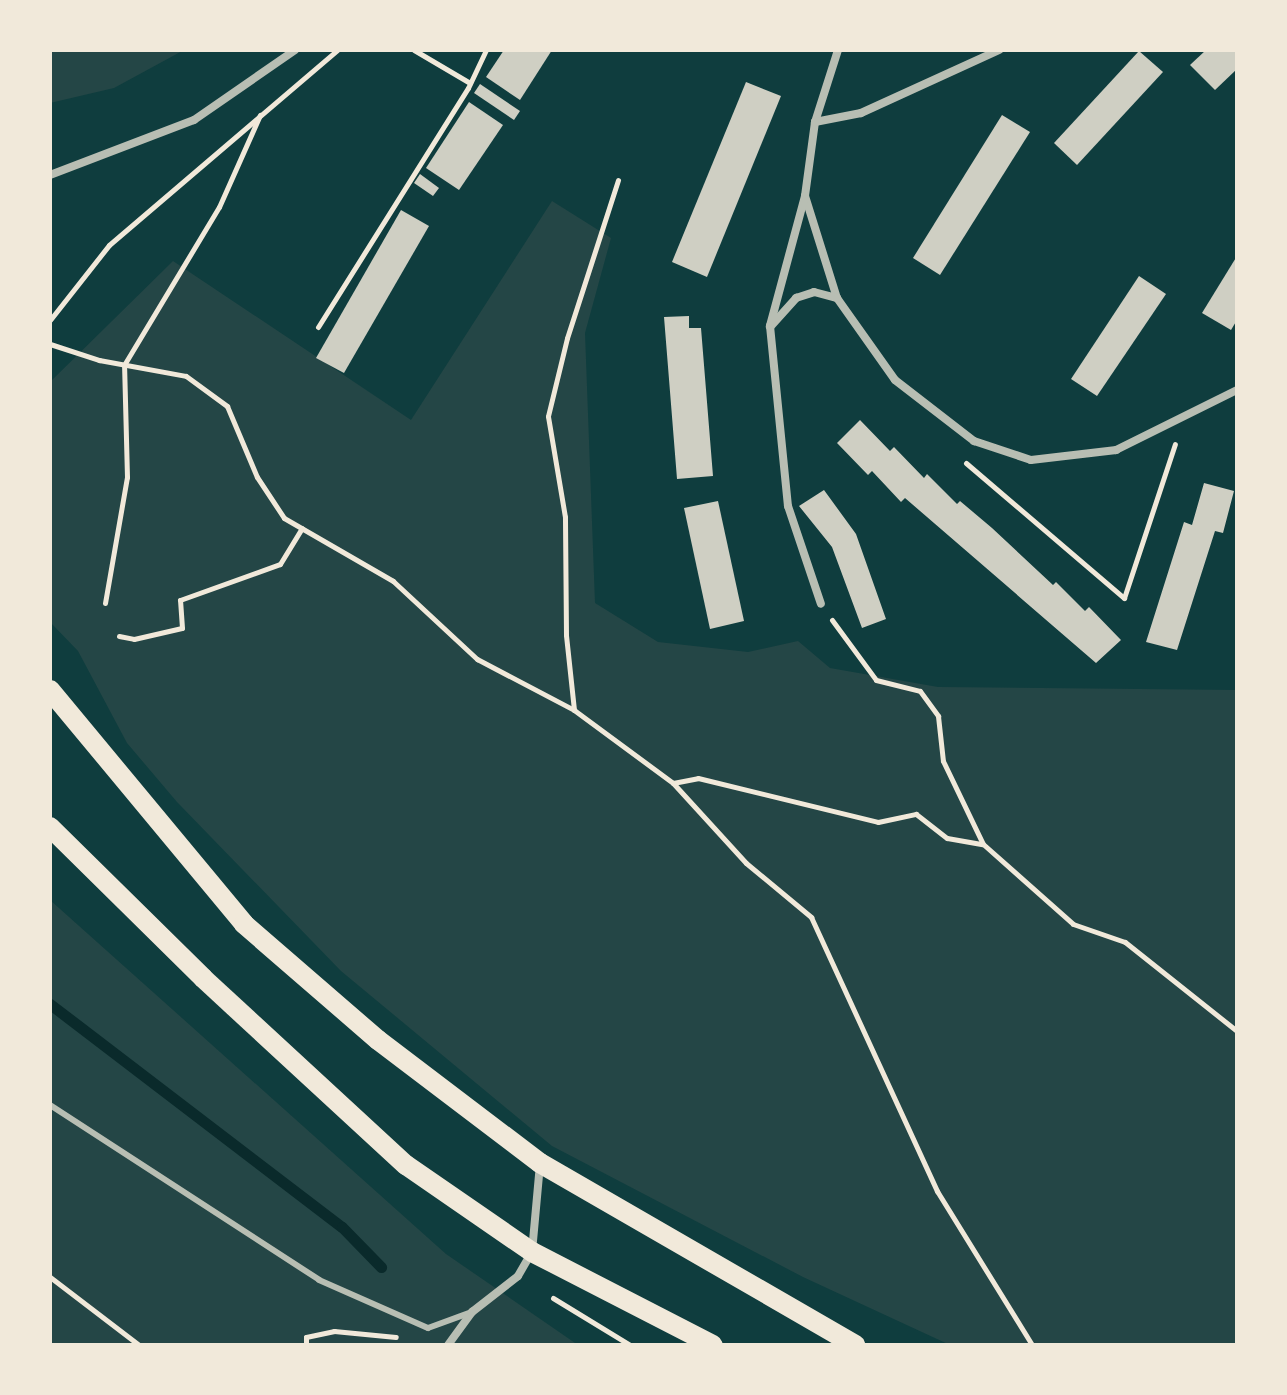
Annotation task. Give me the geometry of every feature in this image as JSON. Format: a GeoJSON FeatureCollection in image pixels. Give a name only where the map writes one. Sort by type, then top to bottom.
{"type":"FeatureCollection","features":[{"type":"Feature","properties":{"kind":"main road"},"geometry":{"type":"LineString","coordinates":[[50,690],[244,924],[378,1040],[540,1163],[855,1345]]}},
{"type":"Feature","properties":{"kind":"main road"},"geometry":{"type":"LineString","coordinates":[[50,827],[203,978],[406,1165],[532,1252],[713,1345]]}},
{"type":"Feature","properties":{"kind":"street"},"geometry":{"type":"LineString","coordinates":[[50,175],[194,120],[295,50]]}},
{"type":"Feature","properties":{"kind":"street"},"geometry":{"type":"LineString","coordinates":[[821,604],[788,506],[770,326],[805,196],[815,122],[838,50]]}},
{"type":"Feature","properties":{"kind":"street"},"geometry":{"type":"LineString","coordinates":[[815,122],[861,113],[999,50]]}},
{"type":"Feature","properties":{"kind":"street"},"geometry":{"type":"LineString","coordinates":[[805,196],[837,298],[895,380],[974,441],[1031,460],[1116,450],[1237,390]]}},
{"type":"Feature","properties":{"kind":"street"},"geometry":{"type":"LineString","coordinates":[[770,326],[796,298],[814,292],[837,298]]}},
{"type":"Feature","properties":{"kind":"street"},"geometry":{"type":"LineString","coordinates":[[448,1345],[472,1312],[518,1276],[532,1252],[540,1163]]}},
{"type":"Feature","properties":{"kind":"lane"},"geometry":{"type":"LineString","coordinates":[[50,1105],[319,1280],[428,1328],[472,1312]]}},
{"type":"Feature","properties":{"kind":"path"},"geometry":{"type":"LineString","coordinates":[[50,320],[109,245],[337,50]]}},
{"type":"Feature","properties":{"kind":"path"},"geometry":{"type":"LineString","coordinates":[[414,50],[470,83]]}},
{"type":"Feature","properties":{"kind":"path"},"geometry":{"type":"LineString","coordinates":[[318,327],[470,83],[486,50]]}},
{"type":"Feature","properties":{"kind":"path"},"geometry":{"type":"LineString","coordinates":[[105,603],[127,477],[124,365],[219,207],[260,115]]}},
{"type":"Feature","properties":{"kind":"path"},"geometry":{"type":"LineString","coordinates":[[574,710],[566,635],[565,517],[548,416],[567,338],[618,180]]}},
{"type":"Feature","properties":{"kind":"path"},"geometry":{"type":"LineString","coordinates":[[50,344],[124,365],[186,376],[227,406],[257,477],[284,518],[393,581],[477,659],[574,710],[673,783],[746,863],[811,917],[937,1191],[1032,1345]]}},
{"type":"Feature","properties":{"kind":"path"},"geometry":{"type":"LineString","coordinates":[[945,419],[961,458],[1124,598],[1184,417]]}},
{"type":"Feature","properties":{"kind":"path"},"geometry":{"type":"LineString","coordinates":[[119,636],[134,639],[182,628],[180,600],[280,564],[302,528]]}},
{"type":"Feature","properties":{"kind":"path"},"geometry":{"type":"LineString","coordinates":[[821,604],[876,680],[920,691],[938,716],[943,761],[983,844],[1073,924],[1125,942],[1237,1031]]}},
{"type":"Feature","properties":{"kind":"path"},"geometry":{"type":"LineString","coordinates":[[673,783],[698,778],[878,822],[916,814],[947,838],[983,844]]}},
{"type":"Feature","properties":{"kind":"path"},"geometry":{"type":"LineString","coordinates":[[50,1277],[139,1345]]}},
{"type":"Feature","properties":{"kind":"path"},"geometry":{"type":"LineString","coordinates":[[593,1322],[630,1345]]}},
{"type":"Feature","properties":{"kind":"path"},"geometry":{"type":"LineString","coordinates":[[306,1345],[306,1337],[334,1331],[392,1338],[428,1328]]}},
{"type":"Feature","properties":{"kind":"shaded area"},"geometry":{"type":"Polygon","coordinates":[[[50,50],[184,50],[114,88],[50,103],[50,50]]]}},
{"type":"Feature","properties":{"kind":"shaded area"},"geometry":{"type":"Polygon","coordinates":[[[552,201],[611,238],[585,333],[595,603],[658,642],[748,652],[798,641],[830,668],[938,687],[1237,690],[1237,1345],[950,1345],[803,1277],[552,1146],[341,971],[177,802],[127,743],[78,651],[50,622],[50,382],[173,261],[411,420],[552,201]]]}},
{"type":"Feature","properties":{"kind":"shaded area"},"geometry":{"type":"Polygon","coordinates":[[[50,900],[446,1254],[578,1345],[50,1345],[50,900]]]}},
{"type":"Feature","properties":{"kind":"building"},"geometry":{"type":"Polygon","coordinates":[[[504,50],[552,50],[520,100],[486,77],[504,50]]]}},
{"type":"Feature","properties":{"kind":"building"},"geometry":{"type":"Polygon","coordinates":[[[1206,50],[1237,50],[1237,69],[1215,90],[1190,65],[1206,50]]]}},
{"type":"Feature","properties":{"kind":"building"},"geometry":{"type":"Polygon","coordinates":[[[1139,51],[1163,72],[1077,165],[1054,143],[1139,51]]]}},
{"type":"Feature","properties":{"kind":"building"},"geometry":{"type":"Polygon","coordinates":[[[746,82],[781,96],[707,277],[672,262],[746,82]]]}},
{"type":"Feature","properties":{"kind":"building"},"geometry":{"type":"Polygon","coordinates":[[[480,84],[520,111],[514,120],[474,93],[480,84]]]}},
{"type":"Feature","properties":{"kind":"building"},"geometry":{"type":"Polygon","coordinates":[[[469,102],[503,125],[459,190],[426,168],[469,102]]]}},
{"type":"Feature","properties":{"kind":"building"},"geometry":{"type":"Polygon","coordinates":[[[1002,115],[1030,132],[940,275],[913,258],[1002,115]]]}},
{"type":"Feature","properties":{"kind":"building"},"geometry":{"type":"Polygon","coordinates":[[[420,174],[439,188],[433,196],[414,183],[420,174]]]}},
{"type":"Feature","properties":{"kind":"building"},"geometry":{"type":"Polygon","coordinates":[[[401,210],[429,226],[344,373],[316,358],[401,210]]]}},
{"type":"Feature","properties":{"kind":"building"},"geometry":{"type":"Polygon","coordinates":[[[1237,256],[1237,320],[1231,330],[1202,313],[1237,256]]]}},
{"type":"Feature","properties":{"kind":"building"},"geometry":{"type":"Polygon","coordinates":[[[1139,276],[1166,294],[1097,396],[1071,379],[1139,276]]]}},
{"type":"Feature","properties":{"kind":"building"},"geometry":{"type":"Polygon","coordinates":[[[689,316],[689,328],[701,328],[713,476],[677,479],[664,317],[689,316]]]}},
{"type":"Feature","properties":{"kind":"building"},"geometry":{"type":"Polygon","coordinates":[[[860,420],[890,451],[894,447],[924,478],[927,474],[957,504],[960,501],[1053,585],[1056,582],[1085,611],[1089,607],[1121,640],[1096,663],[905,498],[901,502],[872,471],[868,475],[837,443],[860,420]]]}},
{"type":"Feature","properties":{"kind":"building"},"geometry":{"type":"Polygon","coordinates":[[[1204,483],[1234,491],[1223,533],[1215,531],[1177,650],[1146,642],[1184,522],[1192,525],[1204,483]]]}},
{"type":"Feature","properties":{"kind":"building"},"geometry":{"type":"Polygon","coordinates":[[[824,490],[856,534],[886,619],[862,628],[832,547],[799,506],[824,490]]]}},
{"type":"Feature","properties":{"kind":"building"},"geometry":{"type":"Polygon","coordinates":[[[718,501],[744,621],[710,629],[684,508],[718,501]]]}},
{"type":"Feature","properties":{"kind":"waterway"},"geometry":{"type":"LineString","coordinates":[[50,1004],[342,1227],[381,1267]]}}]}
